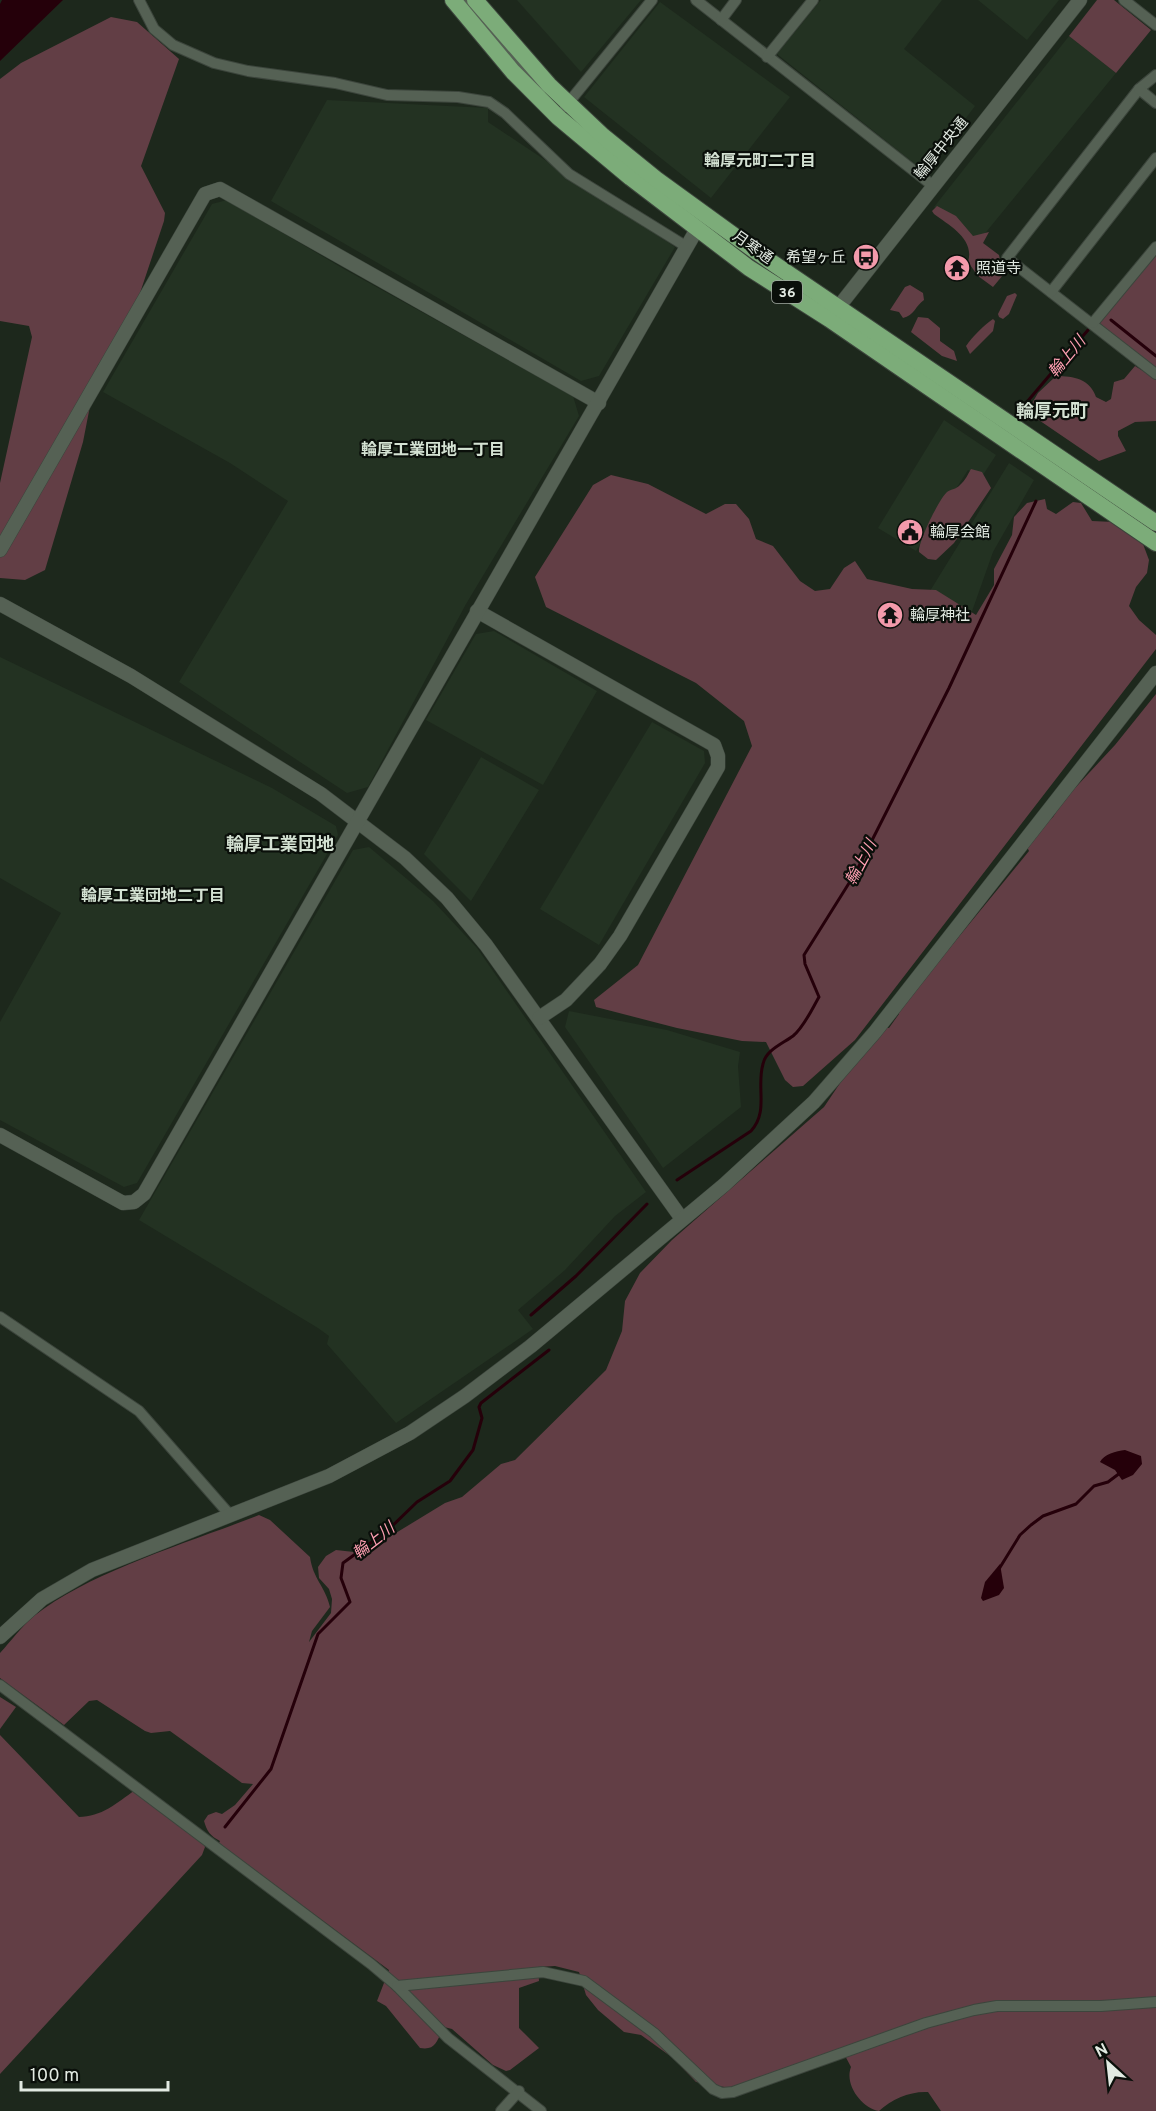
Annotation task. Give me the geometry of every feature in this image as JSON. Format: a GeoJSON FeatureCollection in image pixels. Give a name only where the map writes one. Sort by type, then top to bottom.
{"type":"FeatureCollection","features":[{"type":"Feature","properties":{"kind":"highway","name":"月寒通"},"geometry":{"type":"LineString","coordinates":[[453,0],[513,72],[834,313],[1156,543]]}},
{"type":"Feature","properties":{"kind":"highway","name":"月寒通"},"geometry":{"type":"LineString","coordinates":[[475,0],[563,110],[697,229],[749,268],[834,313],[1156,523]]}},
{"type":"Feature","properties":{"kind":"main road"},"geometry":{"type":"LineString","coordinates":[[466,0],[516,60],[563,110]]}},
{"type":"Feature","properties":{"kind":"street"},"geometry":{"type":"LineString","coordinates":[[139,0],[154,29],[173,45],[214,63],[248,71],[335,83],[387,95],[458,97],[489,102],[505,113],[569,174],[687,247]]}},
{"type":"Feature","properties":{"kind":"street"},"geometry":{"type":"LineString","coordinates":[[563,110],[652,0]]}},
{"type":"Feature","properties":{"kind":"street"},"geometry":{"type":"LineString","coordinates":[[696,0],[932,185]]}},
{"type":"Feature","properties":{"kind":"street"},"geometry":{"type":"LineString","coordinates":[[721,20],[736,0]]}},
{"type":"Feature","properties":{"kind":"street"},"geometry":{"type":"LineString","coordinates":[[767,57],[813,0]]}},
{"type":"Feature","properties":{"kind":"street","name":"輪厚中央通"},"geometry":{"type":"LineString","coordinates":[[834,313],[932,185],[1080,0]]}},
{"type":"Feature","properties":{"kind":"street"},"geometry":{"type":"LineString","coordinates":[[1124,0],[1156,25]]}},
{"type":"Feature","properties":{"kind":"street"},"geometry":{"type":"LineString","coordinates":[[1156,75],[1139,89],[1007,258],[1156,374]]}},
{"type":"Feature","properties":{"kind":"street"},"geometry":{"type":"LineString","coordinates":[[1139,89],[1156,103]]}},
{"type":"Feature","properties":{"kind":"street"},"geometry":{"type":"LineString","coordinates":[[1051,292],[1156,158]]}},
{"type":"Feature","properties":{"kind":"street"},"geometry":{"type":"LineString","coordinates":[[0,550],[205,194],[213,190],[220,189],[599,403]]}},
{"type":"Feature","properties":{"kind":"street"},"geometry":{"type":"LineString","coordinates":[[0,1135],[123,1203],[134,1202],[144,1194],[360,821],[477,611],[599,403],[697,229]]}},
{"type":"Feature","properties":{"kind":"street"},"geometry":{"type":"LineString","coordinates":[[1093,323],[1156,247]]}},
{"type":"Feature","properties":{"kind":"street"},"geometry":{"type":"LineString","coordinates":[[0,604],[55,633],[185,709],[360,821],[405,858],[447,898],[486,945],[682,1219]]}},
{"type":"Feature","properties":{"kind":"street"},"geometry":{"type":"LineString","coordinates":[[477,611],[714,745],[718,756],[718,767],[620,936],[600,964],[566,1000],[539,1018]]}},
{"type":"Feature","properties":{"kind":"street"},"geometry":{"type":"LineString","coordinates":[[0,1637],[42,1599],[92,1570],[298,1489],[371,1455],[456,1402],[531,1346],[724,1185],[814,1102],[868,1041],[1156,673]]}},
{"type":"Feature","properties":{"kind":"street"},"geometry":{"type":"LineString","coordinates":[[0,1317],[139,1411],[230,1515]]}},
{"type":"Feature","properties":{"kind":"street"},"geometry":{"type":"LineString","coordinates":[[0,1685],[233,1859],[397,1986],[448,2038],[519,2091],[541,2111]]}},
{"type":"Feature","properties":{"kind":"street"},"geometry":{"type":"LineString","coordinates":[[397,1986],[543,1972],[584,1981],[654,2033],[713,2090],[722,2092],[733,2092],[926,2023],[974,2010],[997,2006],[1101,2006],[1156,2002]]}},
{"type":"Feature","properties":{"kind":"street"},"geometry":{"type":"LineString","coordinates":[[501,2111],[519,2091]]}},
{"type":"Feature","properties":{"kind":"shaded area"},"geometry":{"type":"Polygon","coordinates":[[[2,0],[63,0],[0,61],[0,4],[2,0]]]}},
{"type":"Feature","properties":{"kind":"shaded area"},"geometry":{"type":"Polygon","coordinates":[[[517,0],[641,0],[581,72],[517,0]]]}},
{"type":"Feature","properties":{"kind":"shaded area"},"geometry":{"type":"Polygon","coordinates":[[[821,0],[942,0],[904,49],[975,106],[925,172],[777,54],[821,0]]]}},
{"type":"Feature","properties":{"kind":"shaded area"},"geometry":{"type":"Polygon","coordinates":[[[978,0],[1059,0],[1027,40],[978,0]]]}},
{"type":"Feature","properties":{"kind":"shaded area"},"geometry":{"type":"Polygon","coordinates":[[[1097,0],[1114,0],[1151,30],[1116,73],[1069,36],[1097,0]]]}},
{"type":"Feature","properties":{"kind":"shaded area"},"geometry":{"type":"Polygon","coordinates":[[[660,2],[790,97],[711,198],[584,97],[660,2]]]}},
{"type":"Feature","properties":{"kind":"shaded area"},"geometry":{"type":"Polygon","coordinates":[[[111,17],[137,22],[179,59],[141,166],[165,213],[164,221],[127,332],[98,365],[83,442],[45,570],[25,580],[0,578],[0,483],[32,337],[29,326],[0,321],[0,79],[21,63],[111,17]]]}},
{"type":"Feature","properties":{"kind":"shaded area"},"geometry":{"type":"Polygon","coordinates":[[[1069,36],[1116,73],[978,242],[934,207],[1069,36]]]}},
{"type":"Feature","properties":{"kind":"shaded area"},"geometry":{"type":"Polygon","coordinates":[[[327,100],[488,108],[488,122],[675,247],[599,376],[581,381],[271,201],[327,100]]]}},
{"type":"Feature","properties":{"kind":"shaded area"},"geometry":{"type":"Polygon","coordinates":[[[227,200],[344,269],[573,396],[579,416],[466,604],[368,787],[347,793],[179,682],[288,501],[230,463],[103,392],[212,204],[227,200]]]}},
{"type":"Feature","properties":{"kind":"shaded area"},"geometry":{"type":"Polygon","coordinates":[[[937,206],[956,216],[973,236],[989,232],[983,243],[999,255],[1003,275],[993,287],[978,276],[968,262],[968,246],[965,240],[954,228],[934,214],[932,211],[937,206]]]}},
{"type":"Feature","properties":{"kind":"shaded area"},"geometry":{"type":"Polygon","coordinates":[[[1156,247],[1156,374],[1093,323],[1156,247]]]}},
{"type":"Feature","properties":{"kind":"shaded area"},"geometry":{"type":"Polygon","coordinates":[[[910,285],[923,293],[924,300],[910,315],[903,318],[899,312],[890,310],[905,287],[910,285]]]}},
{"type":"Feature","properties":{"kind":"shaded area"},"geometry":{"type":"Polygon","coordinates":[[[1015,293],[1017,295],[1009,314],[1003,319],[999,317],[998,314],[1007,296],[1015,293]]]}},
{"type":"Feature","properties":{"kind":"shaded area"},"geometry":{"type":"Polygon","coordinates":[[[918,317],[928,318],[940,328],[940,341],[954,351],[957,361],[942,356],[911,332],[918,317]]]}},
{"type":"Feature","properties":{"kind":"shaded area"},"geometry":{"type":"Polygon","coordinates":[[[993,319],[995,321],[993,331],[970,354],[966,346],[978,331],[993,319]]]}},
{"type":"Feature","properties":{"kind":"shaded area"},"geometry":{"type":"Polygon","coordinates":[[[1135,366],[1156,379],[1156,421],[1135,422],[1118,431],[1118,436],[1126,451],[1099,461],[1027,412],[1038,393],[1056,376],[1085,382],[1096,397],[1106,402],[1111,399],[1114,382],[1124,379],[1135,366]]]}},
{"type":"Feature","properties":{"kind":"shaded area"},"geometry":{"type":"Polygon","coordinates":[[[944,420],[996,455],[981,478],[968,470],[916,551],[878,528],[944,420]]]}},
{"type":"Feature","properties":{"kind":"shaded area"},"geometry":{"type":"Polygon","coordinates":[[[1009,463],[1034,480],[993,552],[970,617],[930,591],[1009,463]]]}},
{"type":"Feature","properties":{"kind":"shaded area"},"geometry":{"type":"Polygon","coordinates":[[[971,469],[982,472],[991,488],[954,543],[936,560],[928,559],[919,552],[930,521],[943,496],[962,483],[971,469]]]}},
{"type":"Feature","properties":{"kind":"shaded area"},"geometry":{"type":"Polygon","coordinates":[[[611,475],[648,484],[706,514],[725,504],[736,504],[749,519],[756,539],[773,546],[800,581],[815,591],[830,589],[844,568],[855,561],[867,579],[912,589],[936,590],[976,615],[994,585],[994,569],[1012,535],[1014,517],[1027,503],[1045,499],[1047,509],[1056,514],[1073,502],[1081,503],[1092,521],[1114,522],[1143,544],[1149,560],[1147,573],[1136,587],[1129,606],[1139,620],[1156,635],[1156,649],[855,1040],[803,1086],[793,1087],[785,1080],[766,1042],[742,1041],[677,1028],[596,1007],[594,1000],[638,965],[752,746],[744,721],[696,683],[546,607],[535,577],[593,485],[611,475]]]}},
{"type":"Feature","properties":{"kind":"shaded area"},"geometry":{"type":"Polygon","coordinates":[[[494,631],[597,691],[543,785],[426,720],[476,634],[494,631]]]}},
{"type":"Feature","properties":{"kind":"shaded area"},"geometry":{"type":"Polygon","coordinates":[[[0,657],[272,788],[336,826],[338,835],[137,1183],[124,1187],[0,1120],[0,1022],[61,913],[0,878],[0,657]]]}},
{"type":"Feature","properties":{"kind":"shaded area"},"geometry":{"type":"Polygon","coordinates":[[[1156,694],[1156,2111],[941,2111],[928,2092],[902,2097],[879,2111],[866,2105],[856,2095],[850,2081],[851,2067],[842,2050],[730,2088],[696,2082],[673,2058],[641,2035],[624,2032],[598,2010],[586,1995],[579,1972],[555,1966],[538,1967],[539,1981],[519,1988],[519,2028],[539,2048],[510,2070],[506,2071],[493,2065],[452,2029],[444,2027],[433,2046],[420,2048],[386,2006],[377,2001],[389,1970],[219,1843],[220,1841],[208,1830],[204,1821],[208,1815],[216,1812],[222,1814],[235,1805],[253,1784],[242,1783],[170,1731],[151,1733],[145,1731],[97,1700],[89,1701],[64,1725],[0,1678],[0,1653],[34,1616],[84,1585],[142,1559],[259,1515],[270,1520],[310,1557],[328,1600],[330,1607],[312,1631],[309,1642],[331,1613],[332,1599],[329,1589],[319,1578],[318,1567],[326,1556],[336,1550],[363,1553],[445,1503],[462,1497],[501,1464],[515,1460],[606,1370],[622,1331],[625,1301],[640,1273],[672,1240],[824,1107],[859,1055],[884,1027],[889,1028],[899,1014],[898,1011],[1029,851],[1027,847],[1035,833],[1053,817],[1063,801],[1115,745],[1156,694]]]}},
{"type":"Feature","properties":{"kind":"shaded area"},"geometry":{"type":"Polygon","coordinates":[[[652,722],[704,751],[705,763],[599,945],[540,909],[652,722]]]}},
{"type":"Feature","properties":{"kind":"shaded area"},"geometry":{"type":"Polygon","coordinates":[[[481,757],[539,790],[471,901],[424,854],[481,757]]]}},
{"type":"Feature","properties":{"kind":"shaded area"},"geometry":{"type":"Polygon","coordinates":[[[369,847],[433,901],[477,948],[646,1192],[615,1216],[565,1270],[518,1310],[533,1329],[396,1423],[327,1344],[329,1336],[139,1220],[353,850],[369,847]]]}},
{"type":"Feature","properties":{"kind":"shaded area"},"geometry":{"type":"Polygon","coordinates":[[[569,1011],[667,1030],[740,1052],[738,1066],[741,1107],[663,1168],[565,1027],[569,1011]]]}},
{"type":"Feature","properties":{"kind":"shaded area"},"geometry":{"type":"Polygon","coordinates":[[[1125,1450],[1141,1456],[1142,1464],[1133,1475],[1122,1480],[1115,1470],[1100,1462],[1107,1455],[1125,1450]]]}},
{"type":"Feature","properties":{"kind":"shaded area"},"geometry":{"type":"Polygon","coordinates":[[[1000,1564],[1004,1588],[999,1595],[983,1601],[981,1598],[985,1582],[1000,1564]]]}},
{"type":"Feature","properties":{"kind":"shaded area"},"geometry":{"type":"Polygon","coordinates":[[[0,1697],[16,1707],[0,1729],[0,1697]]]}},
{"type":"Feature","properties":{"kind":"shaded area"},"geometry":{"type":"Polygon","coordinates":[[[0,1735],[79,1817],[102,1812],[135,1790],[203,1842],[205,1847],[202,1855],[0,2074],[0,1735]]]}},
{"type":"Feature","properties":{"kind":"waterway","name":"輪上川"},"geometry":{"type":"LineString","coordinates":[[1111,320],[1156,356]]}},
{"type":"Feature","properties":{"kind":"waterway","name":"輪上川"},"geometry":{"type":"LineString","coordinates":[[1021,409],[1088,330]]}},
{"type":"Feature","properties":{"kind":"waterway","name":"輪上川"},"geometry":{"type":"LineString","coordinates":[[677,1180],[751,1131],[756,1123],[761,1107],[761,1073],[765,1059],[771,1051],[797,1032],[819,997],[805,964],[804,955],[856,872],[949,688],[1036,501]]}},
{"type":"Feature","properties":{"kind":"waterway","name":"輪上川"},"geometry":{"type":"LineString","coordinates":[[531,1315],[576,1276],[647,1204]]}},
{"type":"Feature","properties":{"kind":"waterway","name":"輪上川"},"geometry":{"type":"LineString","coordinates":[[225,1827],[271,1769],[318,1634],[350,1602],[341,1578],[343,1563],[387,1531],[417,1502],[450,1481],[473,1450],[482,1418],[479,1407],[481,1403],[549,1350]]}},
{"type":"Feature","properties":{"kind":"waterway"},"geometry":{"type":"LineString","coordinates":[[999,1569],[1020,1535],[1031,1525],[1043,1516],[1076,1504],[1094,1486],[1108,1482],[1120,1473]]}},
{"type":"Feature","properties":{"kind":"place","name":"希望ヶ丘"},"geometry":{"type":"Point","coordinates":[866,257]}},
{"type":"Feature","properties":{"kind":"place","name":"照道寺"},"geometry":{"type":"Point","coordinates":[957,268]}},
{"type":"Feature","properties":{"kind":"place","name":"輪厚会館"},"geometry":{"type":"Point","coordinates":[910,532]}},
{"type":"Feature","properties":{"kind":"place","name":"輪厚神社"},"geometry":{"type":"Point","coordinates":[890,615]}},
{"type":"Feature","properties":{"kind":"district","name":"輪厚元町二丁目"},"geometry":{"type":"Point","coordinates":[760,160]}},
{"type":"Feature","properties":{"kind":"district","name":"輪厚元町"},"geometry":{"type":"Point","coordinates":[1052,411]}},
{"type":"Feature","properties":{"kind":"district","name":"輪厚工業団地一丁目"},"geometry":{"type":"Point","coordinates":[433,449]}},
{"type":"Feature","properties":{"kind":"district","name":"輪厚工業団地"},"geometry":{"type":"Point","coordinates":[280,844]}},
{"type":"Feature","properties":{"kind":"district","name":"輪厚工業団地二丁目"},"geometry":{"type":"Point","coordinates":[153,895]}}]}
